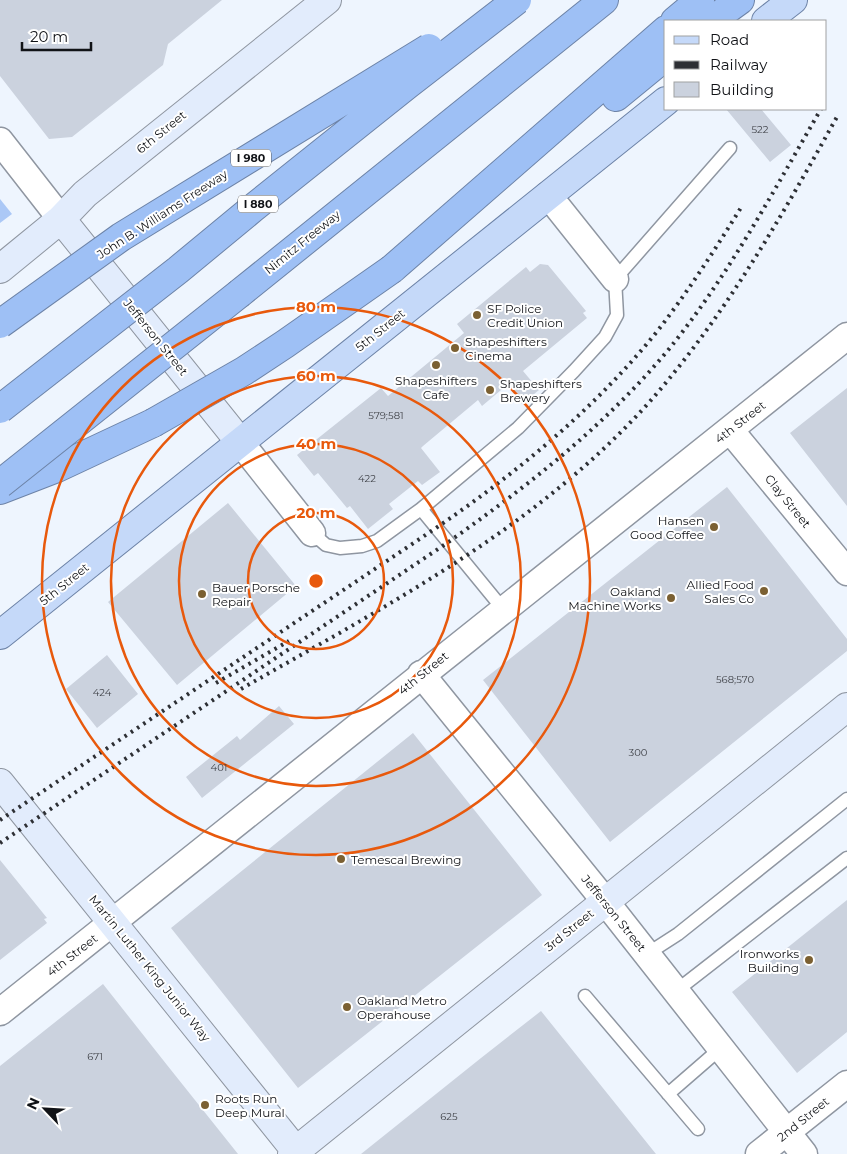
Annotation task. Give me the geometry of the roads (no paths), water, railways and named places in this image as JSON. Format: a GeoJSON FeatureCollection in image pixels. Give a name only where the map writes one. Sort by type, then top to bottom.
{"type":"FeatureCollection","features":[{"type":"Feature","properties":{"kind":"highway","name":"John B. Williams Freeway"},"geometry":{"type":"LineString","coordinates":[[0,324],[121,237],[507,0]]}},
{"type":"Feature","properties":{"kind":"highway","name":"I 880"},"geometry":{"type":"LineString","coordinates":[[0,409],[178,270],[407,85],[517,0]]}},
{"type":"Feature","properties":{"kind":"highway","name":"Nimitz Freeway"},"geometry":{"type":"LineString","coordinates":[[0,484],[604,0]]}},
{"type":"Feature","properties":{"kind":"highway"},"geometry":{"type":"LineString","coordinates":[[676,20],[700,0]]}},
{"type":"Feature","properties":{"kind":"highway"},"geometry":{"type":"LineString","coordinates":[[712,20],[740,0]]}},
{"type":"Feature","properties":{"kind":"highway"},"geometry":{"type":"LineString","coordinates":[[392,269],[664,32]]}},
{"type":"Feature","properties":{"kind":"highway"},"geometry":{"type":"LineString","coordinates":[[0,490],[57,468],[105,446],[198,398],[285,344],[494,196],[664,58]]}},
{"type":"Feature","properties":{"kind":"main road"},"geometry":{"type":"LineString","coordinates":[[767,20],[793,0]]}},
{"type":"Feature","properties":{"kind":"main road","name":"5th Street"},"geometry":{"type":"LineString","coordinates":[[0,635],[664,103]]}},
{"type":"Feature","properties":{"kind":"street","name":"6th Street"},"geometry":{"type":"LineString","coordinates":[[0,268],[62,219],[92,188],[327,0]]}},
{"type":"Feature","properties":{"kind":"street","name":"Jefferson Street"},"geometry":{"type":"LineString","coordinates":[[0,140],[312,533]]}},
{"type":"Feature","properties":{"kind":"street"},"geometry":{"type":"LineString","coordinates":[[548,195],[615,279]]}},
{"type":"Feature","properties":{"kind":"street","name":"4th Street"},"geometry":{"type":"LineString","coordinates":[[0,1012],[421,674],[847,336]]}},
{"type":"Feature","properties":{"kind":"street","name":"Clay Street"},"geometry":{"type":"LineString","coordinates":[[730,430],[847,572]]}},
{"type":"Feature","properties":{"kind":"street","name":"Jefferson Street"},"geometry":{"type":"LineString","coordinates":[[421,674],[647,954],[804,1154]]}},
{"type":"Feature","properties":{"kind":"street","name":"3rd Street"},"geometry":{"type":"LineString","coordinates":[[295,1153],[604,901],[847,707]]}},
{"type":"Feature","properties":{"kind":"street","name":"Martin Luther King Junior Way"},"geometry":{"type":"LineString","coordinates":[[0,783],[113,922],[295,1153]]}},
{"type":"Feature","properties":{"kind":"street","name":"2nd Street"},"geometry":{"type":"LineString","coordinates":[[760,1154],[847,1084]]}},
{"type":"Feature","properties":{"kind":"lane"},"geometry":{"type":"LineString","coordinates":[[312,533],[326,545],[340,548],[362,546],[377,541],[421,509],[518,428],[605,337],[617,315],[615,279],[730,148]]}},
{"type":"Feature","properties":{"kind":"lane"},"geometry":{"type":"LineString","coordinates":[[421,509],[503,610]]}},
{"type":"Feature","properties":{"kind":"lane"},"geometry":{"type":"LineString","coordinates":[[647,954],[678,934],[847,799]]}},
{"type":"Feature","properties":{"kind":"lane"},"geometry":{"type":"LineString","coordinates":[[676,991],[847,858]]}},
{"type":"Feature","properties":{"kind":"lane"},"geometry":{"type":"LineString","coordinates":[[585,996],[698,1129]]}},
{"type":"Feature","properties":{"kind":"lane"},"geometry":{"type":"LineString","coordinates":[[668,1094],[721,1048]]}},
{"type":"Feature","properties":{"kind":"railway"},"geometry":{"type":"LineString","coordinates":[[0,843],[447,543],[507,499],[592,429],[644,377],[691,321],[750,232],[820,110]]}},
{"type":"Feature","properties":{"kind":"railway"},"geometry":{"type":"LineString","coordinates":[[241,689],[351,627],[459,560],[511,525],[561,486],[608,445],[652,399],[705,332],[775,226],[838,115]]}},
{"type":"Feature","properties":{"kind":"railway"},"geometry":{"type":"LineString","coordinates":[[0,820],[467,507],[526,461],[583,411],[635,358],[681,299],[742,206]]}},
{"type":"Feature","properties":{"kind":"railway"},"geometry":{"type":"LineString","coordinates":[[216,683],[289,641]]}},
{"type":"Feature","properties":{"kind":"place","name":"SF Police Credit Union"},"geometry":{"type":"Point","coordinates":[477,315]}},
{"type":"Feature","properties":{"kind":"place","name":"Shapeshifters Cinema"},"geometry":{"type":"Point","coordinates":[455,348]}},
{"type":"Feature","properties":{"kind":"place","name":"Shapeshifters Cafe"},"geometry":{"type":"Point","coordinates":[436,365]}},
{"type":"Feature","properties":{"kind":"place","name":"Shapeshifters Brewery"},"geometry":{"type":"Point","coordinates":[490,390]}},
{"type":"Feature","properties":{"kind":"place","name":"Hansen Good Coffee"},"geometry":{"type":"Point","coordinates":[714,527]}},
{"type":"Feature","properties":{"kind":"place","name":"Allied Food Sales Co"},"geometry":{"type":"Point","coordinates":[764,591]}},
{"type":"Feature","properties":{"kind":"place","name":"Bauer Porsche Repair"},"geometry":{"type":"Point","coordinates":[202,594]}},
{"type":"Feature","properties":{"kind":"place","name":"Oakland Machine Works"},"geometry":{"type":"Point","coordinates":[671,598]}},
{"type":"Feature","properties":{"kind":"place","name":"Temescal Brewing"},"geometry":{"type":"Point","coordinates":[341,859]}},
{"type":"Feature","properties":{"kind":"place","name":"Ironworks Building"},"geometry":{"type":"Point","coordinates":[809,960]}},
{"type":"Feature","properties":{"kind":"place","name":"Oakland Metro Operahouse"},"geometry":{"type":"Point","coordinates":[347,1007]}},
{"type":"Feature","properties":{"kind":"place","name":"Roots Run Deep Mural"},"geometry":{"type":"Point","coordinates":[205,1105]}}]}
